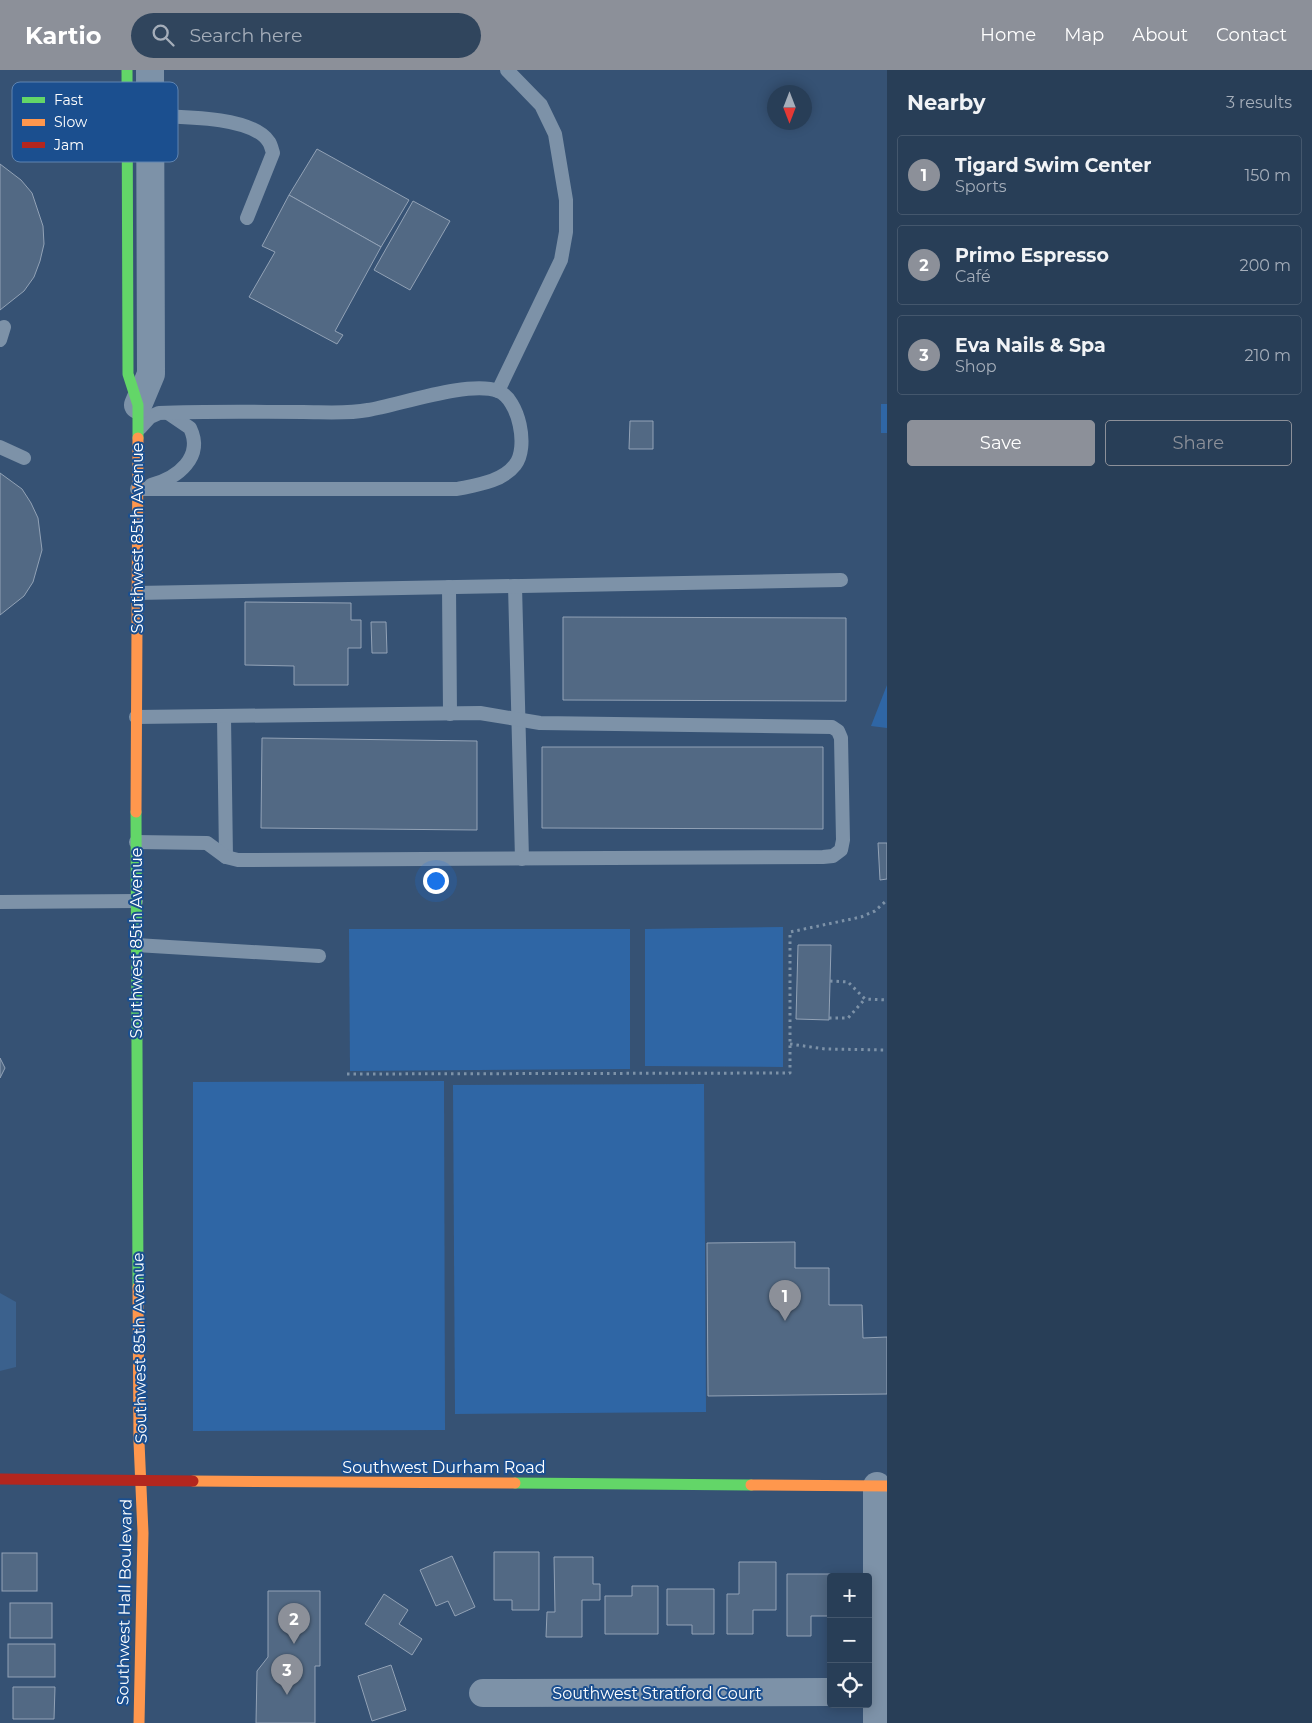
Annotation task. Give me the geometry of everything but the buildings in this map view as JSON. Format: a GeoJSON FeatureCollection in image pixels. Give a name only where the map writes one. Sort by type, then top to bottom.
{"type":"FeatureCollection","features":[{"type":"Feature","properties":{"kind":"street","name":"Southwest 85th Avenue"},"geometry":{"type":"LineString","coordinates":[[140,162],[151,374],[138,405],[137,435],[136,945],[139,1442],[142,1480]]}},
{"type":"Feature","properties":{"kind":"street","name":"Southwest Durham Road"},"geometry":{"type":"LineString","coordinates":[[0,1479],[882,1486]]}},
{"type":"Feature","properties":{"kind":"street","name":"Southwest Hall Boulevard"},"geometry":{"type":"LineString","coordinates":[[139,1723],[143,1533],[142,1480]]}},
{"type":"Feature","properties":{"kind":"street"},"geometry":{"type":"LineString","coordinates":[[877,1723],[873,1692],[882,1486]]}},
{"type":"Feature","properties":{"kind":"street","name":"Southwest Stratford Court"},"geometry":{"type":"LineString","coordinates":[[483,1693],[827,1692]]}},
{"type":"Feature","properties":{"kind":"lane"},"geometry":{"type":"LineString","coordinates":[[498,391],[561,260],[566,232],[566,200],[555,134],[541,105],[507,70]]}},
{"type":"Feature","properties":{"kind":"lane"},"geometry":{"type":"LineString","coordinates":[[178,118],[223,120],[238,123],[264,136],[269,142],[273,153],[247,218]]}},
{"type":"Feature","properties":{"kind":"lane"},"geometry":{"type":"LineString","coordinates":[[137,435],[143,423],[150,417],[168,413],[366,411],[469,388],[498,391],[510,401],[520,422],[522,445],[516,464],[503,476],[482,484],[457,488],[425,490],[137,489]]}},
{"type":"Feature","properties":{"kind":"lane"},"geometry":{"type":"LineString","coordinates":[[137,489],[165,482],[192,458],[195,445],[190,428],[168,413]]}},
{"type":"Feature","properties":{"kind":"lane"},"geometry":{"type":"LineString","coordinates":[[0,447],[24,458]]}},
{"type":"Feature","properties":{"kind":"lane"},"geometry":{"type":"LineString","coordinates":[[137,593],[841,580]]}},
{"type":"Feature","properties":{"kind":"lane"},"geometry":{"type":"LineString","coordinates":[[515,586],[522,859]]}},
{"type":"Feature","properties":{"kind":"lane"},"geometry":{"type":"LineString","coordinates":[[449,587],[450,714]]}},
{"type":"Feature","properties":{"kind":"lane"},"geometry":{"type":"LineString","coordinates":[[136,717],[480,713],[540,723],[832,727],[838,731],[842,747],[844,840],[841,850],[833,856],[238,860],[226,857],[208,843],[136,842]]}},
{"type":"Feature","properties":{"kind":"lane"},"geometry":{"type":"LineString","coordinates":[[224,716],[226,857]]}},
{"type":"Feature","properties":{"kind":"lane"},"geometry":{"type":"LineString","coordinates":[[0,902],[136,901]]}},
{"type":"Feature","properties":{"kind":"lane"},"geometry":{"type":"LineString","coordinates":[[136,945],[319,956]]}},
{"type":"Feature","properties":{"kind":"path"},"geometry":{"type":"LineString","coordinates":[[347,1074],[790,1073],[790,932],[861,916],[875,911],[887,900]]}},
{"type":"Feature","properties":{"kind":"path"},"geometry":{"type":"LineString","coordinates":[[830,981],[848,982],[865,999],[887,1000]]}},
{"type":"Feature","properties":{"kind":"path"},"geometry":{"type":"LineString","coordinates":[[829,1018],[848,1018],[865,999]]}},
{"type":"Feature","properties":{"kind":"path"},"geometry":{"type":"LineString","coordinates":[[790,1044],[825,1050],[887,1050]]}},
{"type":"Feature","properties":{"kind":"shaded area"},"geometry":{"type":"Polygon","coordinates":[[[881,404],[887,404],[887,433],[881,433],[881,404]]]}},
{"type":"Feature","properties":{"kind":"shaded area"},"geometry":{"type":"Polygon","coordinates":[[[887,685],[887,728],[871,726],[887,685]]]}},
{"type":"Feature","properties":{"kind":"shaded area"},"geometry":{"type":"Polygon","coordinates":[[[783,927],[783,1067],[645,1066],[645,929],[783,927]]]}},
{"type":"Feature","properties":{"kind":"shaded area"},"geometry":{"type":"Polygon","coordinates":[[[349,929],[630,929],[630,1069],[350,1071],[349,929]]]}},
{"type":"Feature","properties":{"kind":"shaded area"},"geometry":{"type":"Polygon","coordinates":[[[444,1081],[445,1430],[193,1431],[193,1082],[444,1081]]]}},
{"type":"Feature","properties":{"kind":"shaded area"},"geometry":{"type":"Polygon","coordinates":[[[704,1084],[706,1412],[455,1414],[453,1085],[704,1084]]]}},
{"type":"Feature","properties":{"kind":"shaded area"},"geometry":{"type":"Polygon","coordinates":[[[0,1293],[16,1302],[16,1367],[0,1371],[0,1293]]]}},
{"type":"Feature","properties":{"kind":"traffic: fast"},"geometry":{"type":"LineString","coordinates":[[127,70],[127,82]]}},
{"type":"Feature","properties":{"kind":"traffic: fast"},"geometry":{"type":"LineString","coordinates":[[127,162],[128,374],[138,405],[138,438]]}},
{"type":"Feature","properties":{"kind":"traffic: fast"},"geometry":{"type":"LineString","coordinates":[[136,812],[138,1287]]}},
{"type":"Feature","properties":{"kind":"traffic: fast"},"geometry":{"type":"LineString","coordinates":[[515,1483],[751,1485]]}},
{"type":"Feature","properties":{"kind":"traffic: slow"},"geometry":{"type":"LineString","coordinates":[[136,812],[138,438]]}},
{"type":"Feature","properties":{"kind":"traffic: slow"},"geometry":{"type":"LineString","coordinates":[[138,1287],[139,1442],[143,1533],[139,1723]]}},
{"type":"Feature","properties":{"kind":"traffic: slow"},"geometry":{"type":"LineString","coordinates":[[193,1481],[515,1483]]}},
{"type":"Feature","properties":{"kind":"traffic: slow"},"geometry":{"type":"LineString","coordinates":[[751,1485],[887,1486]]}},
{"type":"Feature","properties":{"kind":"traffic: jam"},"geometry":{"type":"LineString","coordinates":[[0,1479],[193,1481]]}},
{"type":"Feature","properties":{"kind":"place","name":"Tigard Swim Center"},"geometry":{"type":"Point","coordinates":[785,1321]}},
{"type":"Feature","properties":{"kind":"place","name":"Primo Espresso"},"geometry":{"type":"Point","coordinates":[294,1644]}},
{"type":"Feature","properties":{"kind":"place","name":"Eva Nails & Spa"},"geometry":{"type":"Point","coordinates":[287,1695]}}]}
